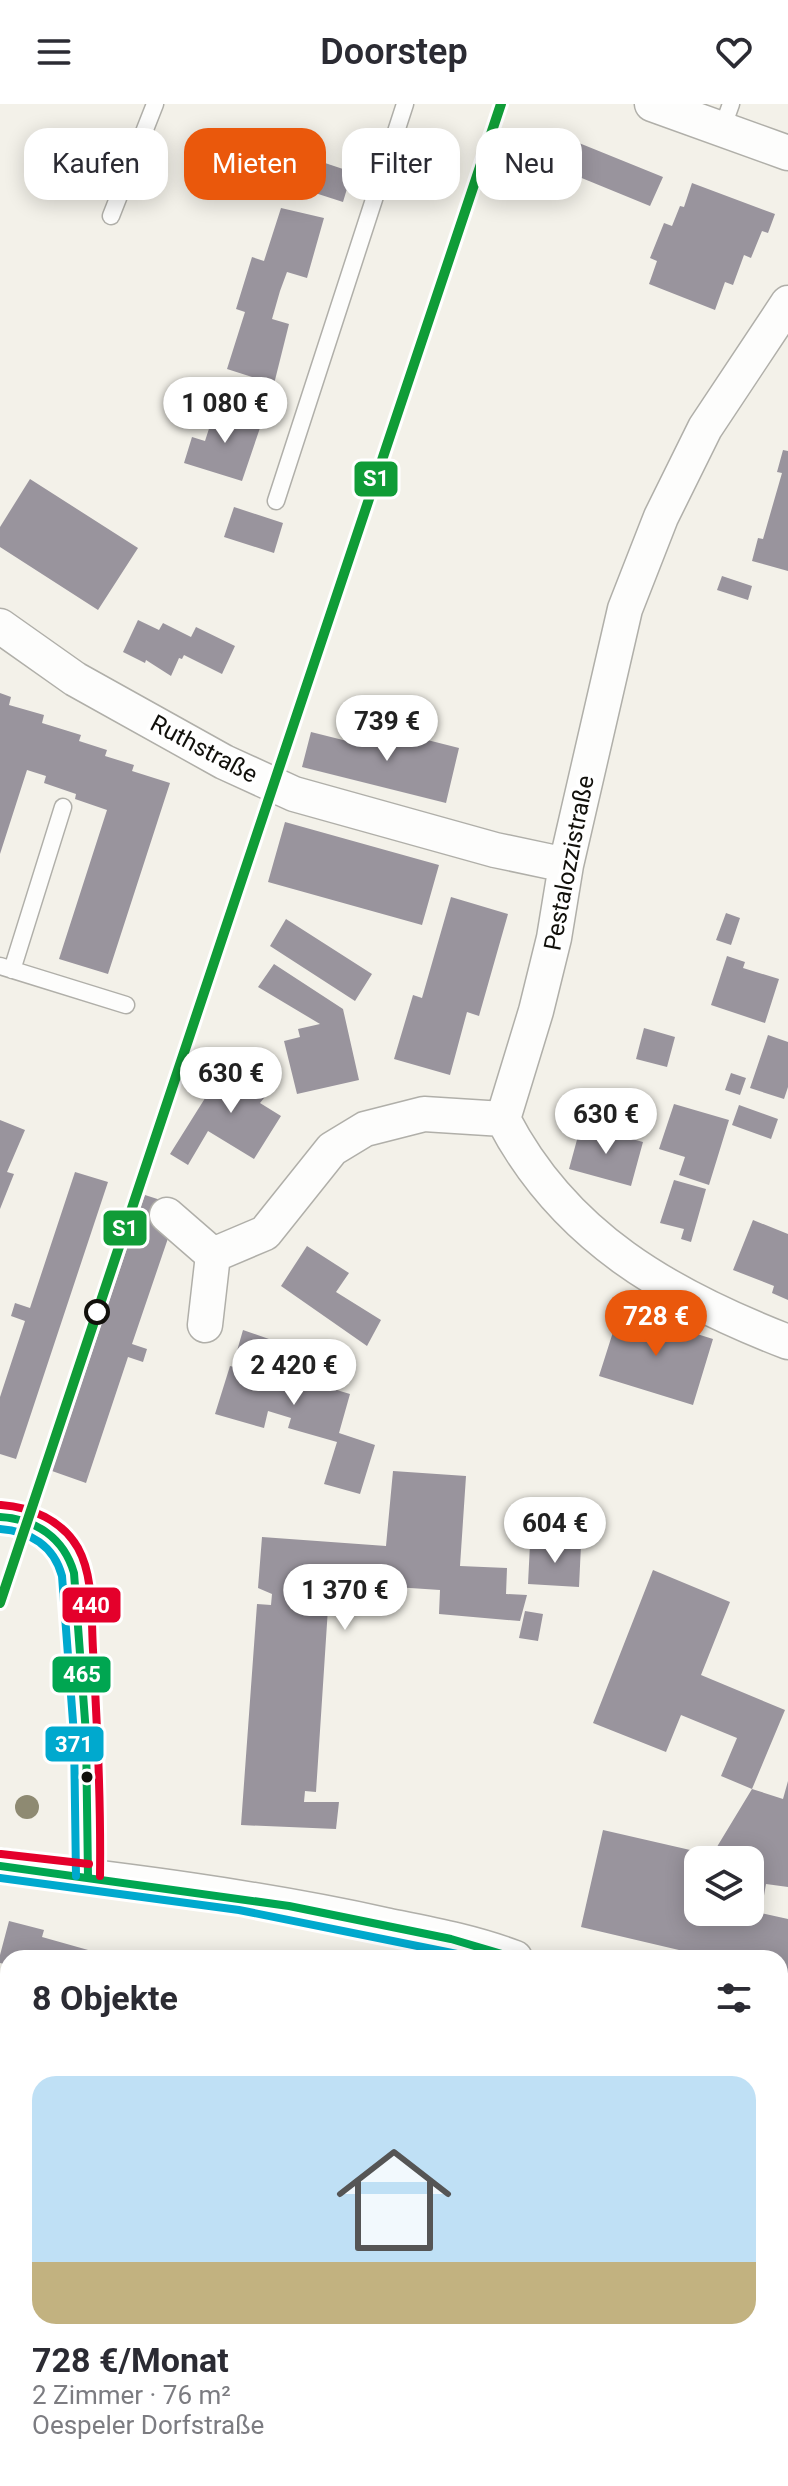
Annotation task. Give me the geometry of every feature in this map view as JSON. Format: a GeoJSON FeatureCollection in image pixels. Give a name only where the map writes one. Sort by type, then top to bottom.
{"type":"FeatureCollection","features":[{"type":"Feature","properties":{"kind":"street"},"geometry":{"type":"LineString","coordinates":[[652,104],[727,117],[788,153]]}},
{"type":"Feature","properties":{"kind":"street","name":"Pestalozzistraße"},"geometry":{"type":"LineString","coordinates":[[503,1119],[536,1011],[554,938],[566,865],[625,609],[661,517],[705,428],[788,303]]}},
{"type":"Feature","properties":{"kind":"street","name":"Ruthstraße"},"geometry":{"type":"LineString","coordinates":[[0,626],[75,679],[224,762],[294,794],[495,850],[566,865]]}},
{"type":"Feature","properties":{"kind":"street"},"geometry":{"type":"LineString","coordinates":[[213,1255],[265,1233],[332,1149],[365,1129],[424,1114],[503,1119],[536,1173],[557,1199],[607,1247],[656,1281],[716,1312],[788,1342]]}},
{"type":"Feature","properties":{"kind":"street"},"geometry":{"type":"LineString","coordinates":[[167,1215],[213,1255]]}},
{"type":"Feature","properties":{"kind":"street"},"geometry":{"type":"LineString","coordinates":[[205,1325],[213,1255]]}},
{"type":"Feature","properties":{"kind":"street"},"geometry":{"type":"LineString","coordinates":[[0,1866],[333,1913],[490,1950]]}},
{"type":"Feature","properties":{"kind":"lane"},"geometry":{"type":"LineString","coordinates":[[111,216],[155,104]]}},
{"type":"Feature","properties":{"kind":"lane"},"geometry":{"type":"LineString","coordinates":[[276,501],[405,104]]}},
{"type":"Feature","properties":{"kind":"lane"},"geometry":{"type":"LineString","coordinates":[[63,807],[6,968],[126,1005]]}},
{"type":"Feature","properties":{"kind":"lane"},"geometry":{"type":"LineString","coordinates":[[0,1517],[17,1517],[41,1527],[67,1553],[79,1604],[89,1777],[88,1876]]}},
{"type":"Feature","properties":{"kind":"building"},"geometry":{"type":"Polygon","coordinates":[[[582,144],[663,177],[650,206],[582,178],[582,144]]]}},
{"type":"Feature","properties":{"kind":"building"},"geometry":{"type":"Polygon","coordinates":[[[326,163],[342,169],[343,202],[326,197],[326,163]]]}},
{"type":"Feature","properties":{"kind":"building"},"geometry":{"type":"Polygon","coordinates":[[[692,183],[775,214],[768,233],[762,231],[751,258],[744,255],[733,285],[725,282],[715,310],[649,284],[657,261],[650,258],[664,223],[672,226],[680,206],[684,207],[692,183]]]}},
{"type":"Feature","properties":{"kind":"building"},"geometry":{"type":"Polygon","coordinates":[[[281,208],[324,218],[307,278],[287,272],[280,291],[272,319],[289,324],[274,384],[227,369],[245,312],[236,309],[252,257],[264,261],[281,208]]]}},
{"type":"Feature","properties":{"kind":"building"},"geometry":{"type":"Polygon","coordinates":[[[216,407],[262,422],[242,481],[184,463],[192,437],[205,441],[216,407]]]}},
{"type":"Feature","properties":{"kind":"building"},"geometry":{"type":"Polygon","coordinates":[[[783,450],[788,451],[788,571],[752,561],[758,538],[763,539],[782,473],[777,472],[783,450]]]}},
{"type":"Feature","properties":{"kind":"building"},"geometry":{"type":"Polygon","coordinates":[[[30,479],[138,548],[98,610],[0,547],[0,527],[30,479]]]}},
{"type":"Feature","properties":{"kind":"building"},"geometry":{"type":"Polygon","coordinates":[[[234,507],[283,523],[274,553],[224,537],[234,507]]]}},
{"type":"Feature","properties":{"kind":"building"},"geometry":{"type":"Polygon","coordinates":[[[722,576],[752,586],[748,600],[717,590],[722,576]]]}},
{"type":"Feature","properties":{"kind":"building"},"geometry":{"type":"Polygon","coordinates":[[[138,620],[159,630],[163,623],[191,637],[196,627],[235,646],[222,674],[184,655],[182,659],[179,658],[171,676],[146,660],[145,663],[123,652],[138,620]]]}},
{"type":"Feature","properties":{"kind":"building"},"geometry":{"type":"Polygon","coordinates":[[[0,693],[11,697],[9,705],[44,715],[42,723],[81,735],[79,741],[107,750],[105,756],[134,765],[132,771],[170,783],[108,974],[59,959],[107,810],[75,799],[76,794],[44,783],[46,776],[27,770],[0,854],[0,693]]]}},
{"type":"Feature","properties":{"kind":"building"},"geometry":{"type":"Polygon","coordinates":[[[376,727],[459,748],[446,803],[302,767],[311,732],[371,747],[376,727]]]}},
{"type":"Feature","properties":{"kind":"building"},"geometry":{"type":"Polygon","coordinates":[[[285,822],[439,865],[422,925],[268,882],[285,822]]]}},
{"type":"Feature","properties":{"kind":"building"},"geometry":{"type":"Polygon","coordinates":[[[451,897],[508,914],[479,1016],[467,1012],[450,1075],[394,1059],[413,995],[422,998],[451,897]]]}},
{"type":"Feature","properties":{"kind":"building"},"geometry":{"type":"Polygon","coordinates":[[[726,913],[740,918],[731,945],[716,940],[726,913]]]}},
{"type":"Feature","properties":{"kind":"building"},"geometry":{"type":"Polygon","coordinates":[[[286,919],[372,974],[355,1001],[270,946],[286,919]]]}},
{"type":"Feature","properties":{"kind":"building"},"geometry":{"type":"Polygon","coordinates":[[[727,956],[745,962],[743,968],[779,979],[765,1023],[711,1005],[727,956]]]}},
{"type":"Feature","properties":{"kind":"building"},"geometry":{"type":"Polygon","coordinates":[[[274,964],[343,1009],[359,1080],[297,1094],[284,1041],[300,1037],[298,1029],[320,1024],[258,987],[274,964]]]}},
{"type":"Feature","properties":{"kind":"building"},"geometry":{"type":"Polygon","coordinates":[[[644,1028],[675,1037],[667,1067],[636,1059],[644,1028]]]}},
{"type":"Feature","properties":{"kind":"building"},"geometry":{"type":"Polygon","coordinates":[[[768,1035],[788,1042],[788,1087],[784,1099],[750,1088],[768,1035]]]}},
{"type":"Feature","properties":{"kind":"building"},"geometry":{"type":"Polygon","coordinates":[[[229,1060],[272,1088],[260,1103],[281,1116],[254,1159],[208,1131],[188,1165],[170,1154],[229,1060]]]}},
{"type":"Feature","properties":{"kind":"building"},"geometry":{"type":"Polygon","coordinates":[[[731,1073],[746,1078],[740,1095],[725,1090],[731,1073]]]}},
{"type":"Feature","properties":{"kind":"building"},"geometry":{"type":"Polygon","coordinates":[[[674,1104],[729,1120],[709,1185],[679,1175],[685,1157],[659,1149],[674,1104]]]}},
{"type":"Feature","properties":{"kind":"building"},"geometry":{"type":"Polygon","coordinates":[[[739,1105],[778,1119],[771,1139],[732,1125],[739,1105]]]}},
{"type":"Feature","properties":{"kind":"building"},"geometry":{"type":"Polygon","coordinates":[[[0,1120],[25,1130],[7,1172],[14,1174],[0,1209],[0,1120]]]}},
{"type":"Feature","properties":{"kind":"building"},"geometry":{"type":"Polygon","coordinates":[[[581,1125],[643,1142],[631,1186],[569,1169],[581,1125]]]}},
{"type":"Feature","properties":{"kind":"building"},"geometry":{"type":"Polygon","coordinates":[[[75,1172],[108,1182],[16,1459],[0,1454],[0,1397],[25,1321],[11,1316],[15,1303],[30,1308],[75,1172]]]}},
{"type":"Feature","properties":{"kind":"building"},"geometry":{"type":"Polygon","coordinates":[[[674,1180],[706,1189],[691,1242],[681,1239],[684,1229],[660,1223],[674,1180]]]}},
{"type":"Feature","properties":{"kind":"building"},"geometry":{"type":"Polygon","coordinates":[[[145,1195],[179,1206],[132,1344],[147,1349],[143,1362],[128,1357],[86,1483],[52,1471],[145,1195]]]}},
{"type":"Feature","properties":{"kind":"building"},"geometry":{"type":"Polygon","coordinates":[[[753,1220],[788,1234],[788,1300],[772,1293],[774,1286],[733,1270],[753,1220]]]}},
{"type":"Feature","properties":{"kind":"building"},"geometry":{"type":"Polygon","coordinates":[[[307,1246],[349,1273],[336,1292],[381,1320],[367,1346],[281,1286],[307,1246]]]}},
{"type":"Feature","properties":{"kind":"building"},"geometry":{"type":"Polygon","coordinates":[[[620,1310],[713,1339],[693,1405],[599,1376],[620,1310]]]}},
{"type":"Feature","properties":{"kind":"building"},"geometry":{"type":"Polygon","coordinates":[[[243,1330],[286,1345],[277,1382],[300,1388],[304,1374],[332,1382],[330,1388],[350,1394],[339,1433],[375,1445],[360,1494],[324,1484],[337,1442],[288,1428],[291,1418],[268,1411],[264,1428],[215,1414],[230,1366],[249,1371],[249,1362],[235,1358],[243,1330]]]}},
{"type":"Feature","properties":{"kind":"building"},"geometry":{"type":"Polygon","coordinates":[[[393,1471],[466,1476],[460,1566],[507,1568],[506,1594],[527,1595],[520,1621],[439,1614],[440,1590],[380,1586],[378,1611],[328,1608],[316,1792],[305,1791],[304,1802],[339,1802],[336,1829],[241,1825],[257,1604],[271,1605],[272,1594],[258,1588],[262,1537],[386,1546],[393,1471]]]}},
{"type":"Feature","properties":{"kind":"building"},"geometry":{"type":"Polygon","coordinates":[[[530,1544],[581,1545],[579,1587],[528,1584],[530,1544]]]}},
{"type":"Feature","properties":{"kind":"building"},"geometry":{"type":"Polygon","coordinates":[[[653,1570],[730,1602],[701,1675],[785,1710],[752,1789],[721,1776],[737,1738],[681,1715],[666,1752],[593,1723],[653,1570]]]}},
{"type":"Feature","properties":{"kind":"building"},"geometry":{"type":"Polygon","coordinates":[[[525,1611],[543,1614],[538,1641],[519,1638],[525,1611]]]}},
{"type":"Feature","properties":{"kind":"building"},"geometry":{"type":"Polygon","coordinates":[[[788,1781],[788,1887],[766,1884],[764,1896],[764,1846],[717,1846],[752,1789],[783,1799],[788,1781]]]}},
{"type":"Feature","properties":{"kind":"building"},"geometry":{"type":"Polygon","coordinates":[[[603,1830],[684,1849],[684,1926],[764,1926],[764,1914],[788,1919],[788,1950],[679,1950],[581,1927],[603,1830]]]}},
{"type":"Feature","properties":{"kind":"building"},"geometry":{"type":"Polygon","coordinates":[[[9,1921],[44,1930],[42,1937],[88,1950],[1,1950],[9,1921]]]}},
{"type":"Feature","properties":{"kind":"transit line","name":"S1"},"geometry":{"type":"LineString","coordinates":[[0,1603],[501,104]]}},
{"type":"Feature","properties":{"kind":"transit line","name":"440"},"geometry":{"type":"LineString","coordinates":[[1,1505],[34,1512],[55,1523],[78,1548],[87,1572],[97,1734],[100,1876]]}},
{"type":"Feature","properties":{"kind":"transit line","name":"465"},"geometry":{"type":"LineString","coordinates":[[0,1517],[37,1526],[47,1533],[63,1550],[74,1573],[86,1734],[88,1876]]}},
{"type":"Feature","properties":{"kind":"transit line","name":"371"},"geometry":{"type":"LineString","coordinates":[[0,1529],[31,1537],[47,1548],[62,1576],[74,1735],[76,1876]]}},
{"type":"Feature","properties":{"kind":"transit line","name":"440"},"geometry":{"type":"LineString","coordinates":[[1,1854],[89,1864]]}},
{"type":"Feature","properties":{"kind":"transit line","name":"465"},"geometry":{"type":"LineString","coordinates":[[0,1866],[289,1906],[451,1939],[488,1950]]}},
{"type":"Feature","properties":{"kind":"transit line","name":"371"},"geometry":{"type":"LineString","coordinates":[[0,1878],[239,1910],[437,1950]]}}]}
